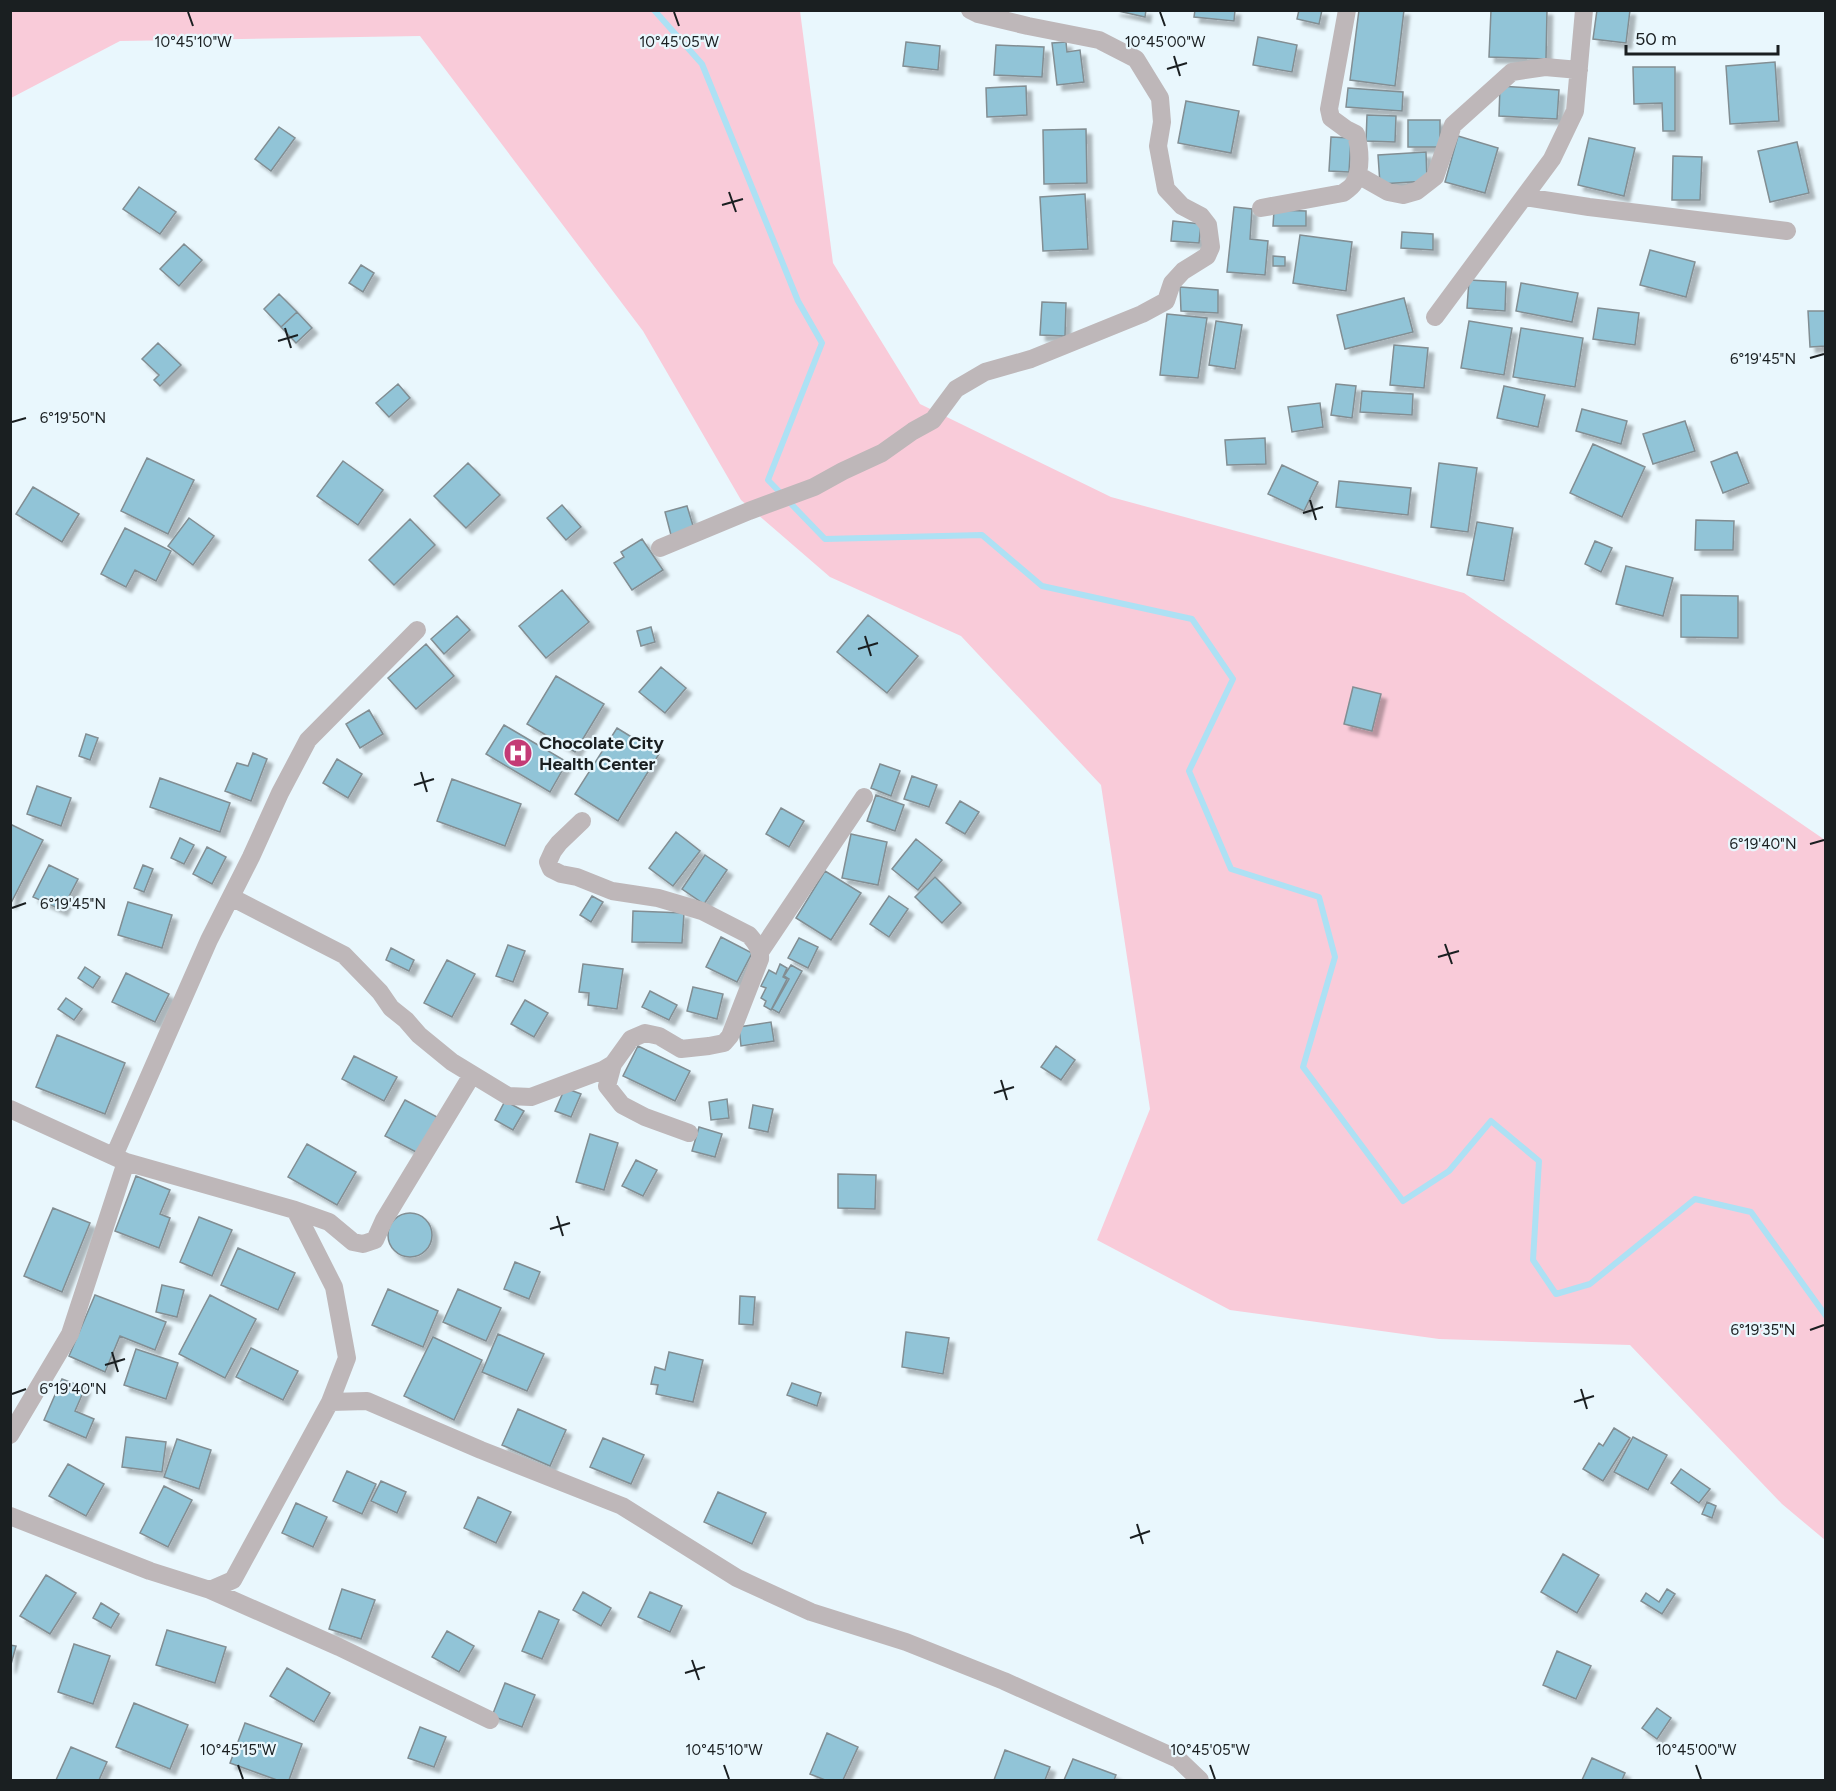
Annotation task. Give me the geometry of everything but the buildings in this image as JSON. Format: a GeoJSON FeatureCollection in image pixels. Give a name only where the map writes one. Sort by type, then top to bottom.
{"type":"FeatureCollection","features":[{"type":"Feature","properties":{"kind":"street"},"geometry":{"type":"LineString","coordinates":[[660,548],[814,487],[882,453],[933,420],[956,389],[985,372],[1031,359],[1166,302],[1172,283],[1183,271],[1207,256],[1211,247],[1208,225],[1201,216],[1182,206],[1166,189],[1158,146],[1162,122],[1160,98],[1137,59],[1099,40],[1028,26],[970,10]]}},
{"type":"Feature","properties":{"kind":"street"},"geometry":{"type":"LineString","coordinates":[[1261,208],[1343,193],[1353,185],[1358,175],[1359,145],[1356,134],[1331,118],[1329,108],[1347,10]]}},
{"type":"Feature","properties":{"kind":"street"},"geometry":{"type":"LineString","coordinates":[[1435,317],[1552,159],[1575,111],[1584,10]]}},
{"type":"Feature","properties":{"kind":"street"},"geometry":{"type":"LineString","coordinates":[[1358,175],[1388,192],[1403,195],[1417,191],[1436,177],[1454,125],[1512,72],[1545,68],[1579,70]]}},
{"type":"Feature","properties":{"kind":"street"},"geometry":{"type":"LineString","coordinates":[[1524,197],[1787,231]]}},
{"type":"Feature","properties":{"kind":"street"},"geometry":{"type":"LineString","coordinates":[[10,1435],[70,1334],[120,1159],[209,940],[280,793],[308,740],[417,630]]}},
{"type":"Feature","properties":{"kind":"street"},"geometry":{"type":"LineString","coordinates":[[760,952],[864,796]]}},
{"type":"Feature","properties":{"kind":"street"},"geometry":{"type":"LineString","coordinates":[[582,821],[553,851],[548,862],[551,869],[612,891],[658,898],[702,911],[749,935],[760,952],[760,958],[730,1036],[724,1043],[681,1048],[659,1035],[645,1033],[631,1040],[613,1064],[607,1086],[622,1105],[645,1117],[689,1133]]}},
{"type":"Feature","properties":{"kind":"street"},"geometry":{"type":"LineString","coordinates":[[231,897],[344,955],[380,992],[391,1008],[419,1035],[452,1062],[508,1096],[531,1097],[613,1064]]}},
{"type":"Feature","properties":{"kind":"street"},"geometry":{"type":"LineString","coordinates":[[10,1109],[120,1159],[329,1222],[353,1242],[363,1245],[375,1240],[384,1220],[472,1075]]}},
{"type":"Feature","properties":{"kind":"street"},"geometry":{"type":"LineString","coordinates":[[210,1590],[233,1580],[330,1402],[347,1358],[334,1287],[295,1210]]}},
{"type":"Feature","properties":{"kind":"street"},"geometry":{"type":"LineString","coordinates":[[330,1402],[367,1401],[481,1450],[622,1506],[737,1578],[811,1611],[906,1642],[1004,1681],[1178,1759],[1200,1780]]}},
{"type":"Feature","properties":{"kind":"street"},"geometry":{"type":"LineString","coordinates":[[10,1516],[150,1571],[210,1590],[339,1647],[489,1720]]}},
{"type":"Feature","properties":{"kind":"shaded area"},"geometry":{"type":"Polygon","coordinates":[[[11,11],[800,11],[833,263],[920,404],[1111,497],[1464,593],[1825,840],[1825,1540],[1782,1504],[1630,1345],[1439,1339],[1230,1310],[1097,1240],[1150,1109],[1101,785],[961,636],[830,577],[741,500],[643,331],[420,36],[120,41],[11,98],[11,11]]]}},
{"type":"Feature","properties":{"kind":"waterway"},"geometry":{"type":"LineString","coordinates":[[654,10],[702,64],[798,301],[822,343],[768,480],[825,539],[982,535],[1042,586],[1192,619],[1233,679],[1189,771],[1231,869],[1319,897],[1335,957],[1303,1067],[1403,1201],[1449,1171],[1491,1121],[1539,1161],[1533,1260],[1556,1294],[1590,1284],[1695,1199],[1751,1212],[1826,1316]]}},
{"type":"Feature","properties":{"kind":"place","name":"Chocolate City Health Center"},"geometry":{"type":"Point","coordinates":[518,753]}}]}
